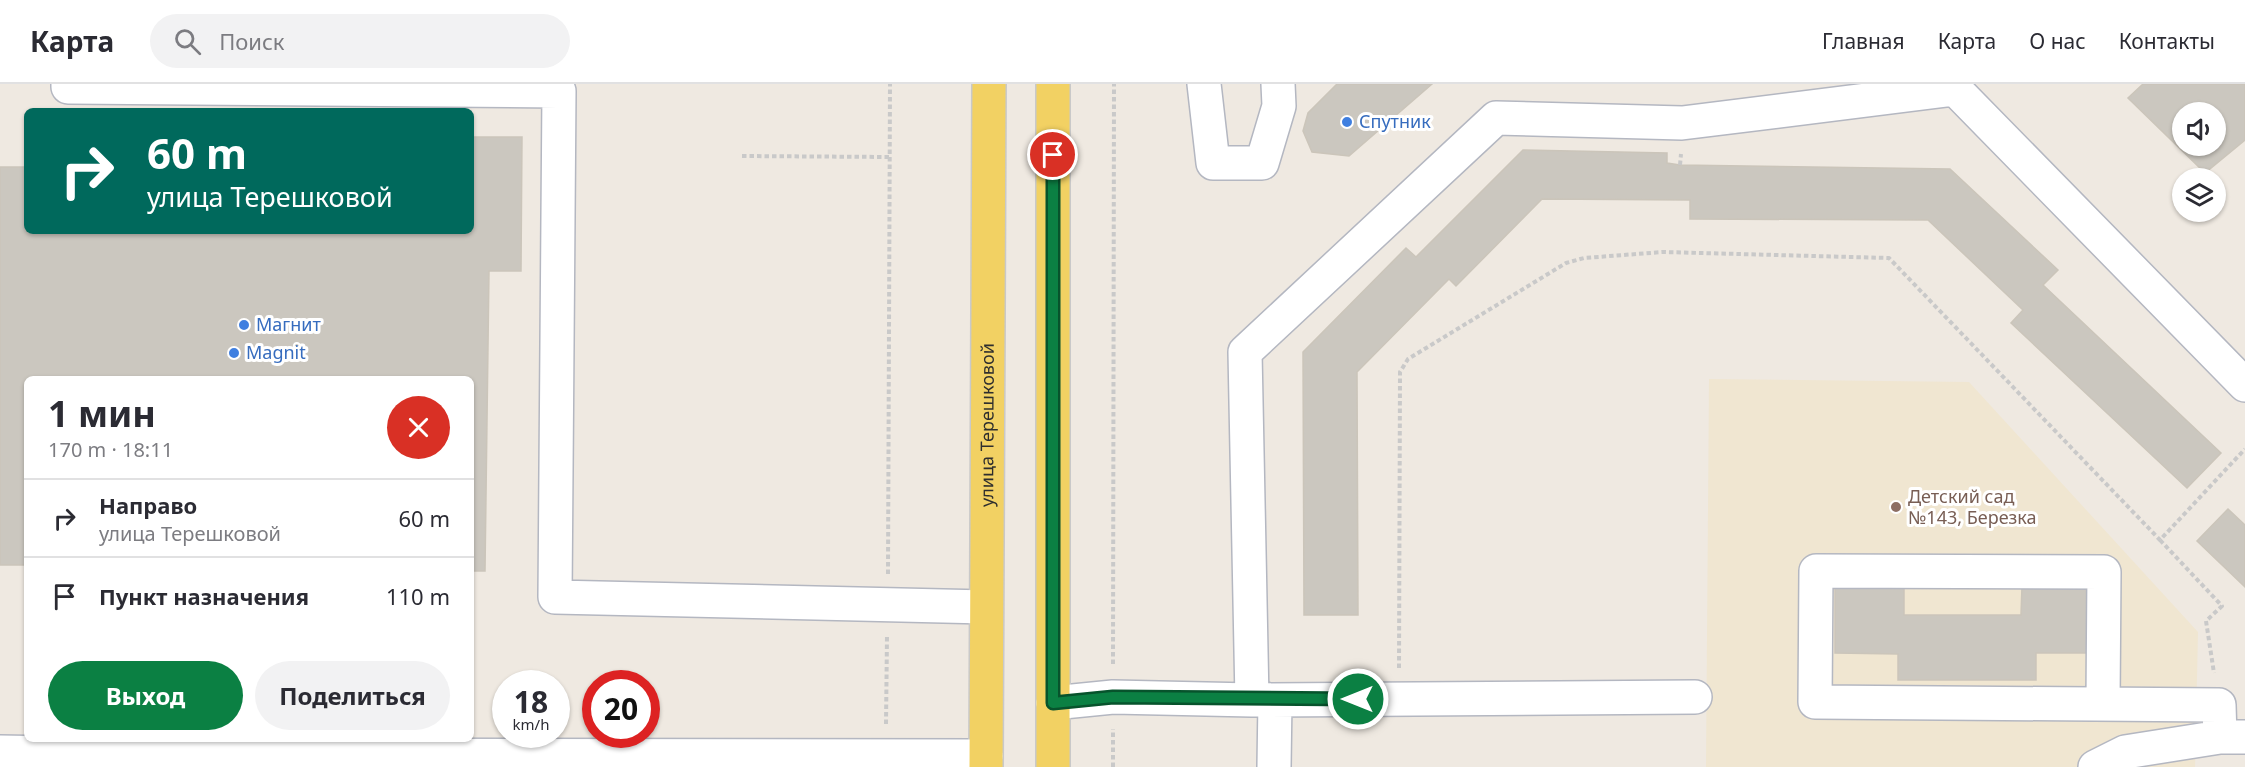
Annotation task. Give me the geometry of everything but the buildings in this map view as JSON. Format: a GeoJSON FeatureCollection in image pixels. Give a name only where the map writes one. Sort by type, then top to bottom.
{"type":"FeatureCollection","features":[{"type":"Feature","properties":{"kind":"main road","name":"улица Терешковой"},"geometry":{"type":"LineString","coordinates":[[986,761],[989,84]]}},
{"type":"Feature","properties":{"kind":"main road"},"geometry":{"type":"LineString","coordinates":[[1053,84],[1053,767]]}},
{"type":"Feature","properties":{"kind":"lane"},"geometry":{"type":"LineString","coordinates":[[68,84],[68,87],[559,91],[555,597],[888,607],[986,607]]}},
{"type":"Feature","properties":{"kind":"lane"},"geometry":{"type":"LineString","coordinates":[[1204,84],[1213,163],[1262,163],[1279,106],[1278,84]]}},
{"type":"Feature","properties":{"kind":"lane"},"geometry":{"type":"LineString","coordinates":[[1274,767],[1263,700],[1245,352],[1496,118],[1682,123],[1955,89],[2245,385]]}},
{"type":"Feature","properties":{"kind":"lane"},"geometry":{"type":"LineString","coordinates":[[2095,767],[2125,752],[2232,737],[2219,705],[2103,702],[1815,702],[1816,571],[2104,572],[2103,702]]}},
{"type":"Feature","properties":{"kind":"lane"},"geometry":{"type":"LineString","coordinates":[[1053,703],[1113,697],[1263,700],[1695,698]]}},
{"type":"Feature","properties":{"kind":"lane"},"geometry":{"type":"LineString","coordinates":[[0,752],[168,761],[886,756],[986,761]]}},
{"type":"Feature","properties":{"kind":"path"},"geometry":{"type":"LineString","coordinates":[[886,756],[890,84]]}},
{"type":"Feature","properties":{"kind":"path"},"geometry":{"type":"LineString","coordinates":[[1113,767],[1114,84]]}},
{"type":"Feature","properties":{"kind":"path"},"geometry":{"type":"LineString","coordinates":[[742,156],[889,157]]}},
{"type":"Feature","properties":{"kind":"path"},"geometry":{"type":"LineString","coordinates":[[1399,699],[1400,372],[1408,359],[1566,263],[1584,258],[1664,252],[1888,258],[2222,606],[2206,621],[2219,705]]}},
{"type":"Feature","properties":{"kind":"path"},"geometry":{"type":"LineString","coordinates":[[2160,540],[2245,449]]}},
{"type":"Feature","properties":{"kind":"shaded area","name":"Детский сад №143, Березка"},"geometry":{"type":"Polygon","coordinates":[[[1709,379],[1969,382],[2198,632],[2195,767],[1706,767],[1709,379]]]}},
{"type":"Feature","properties":{"kind":"place","name":"Спутник"},"geometry":{"type":"Point","coordinates":[1347,122]}},
{"type":"Feature","properties":{"kind":"place","name":"Магнит"},"geometry":{"type":"Point","coordinates":[244,325]}},
{"type":"Feature","properties":{"kind":"place","name":"Magnit"},"geometry":{"type":"Point","coordinates":[234,353]}},
{"type":"Feature","properties":{"kind":"place","name":"Детский сад №143, Березка"},"geometry":{"type":"Point","coordinates":[1896,507]}},
{"type":"Feature","properties":{"kind":"route"},"geometry":{"type":"LineString","coordinates":[[1053,155],[1053,703],[1113,697],[1252,700],[1358,699]]}}]}
